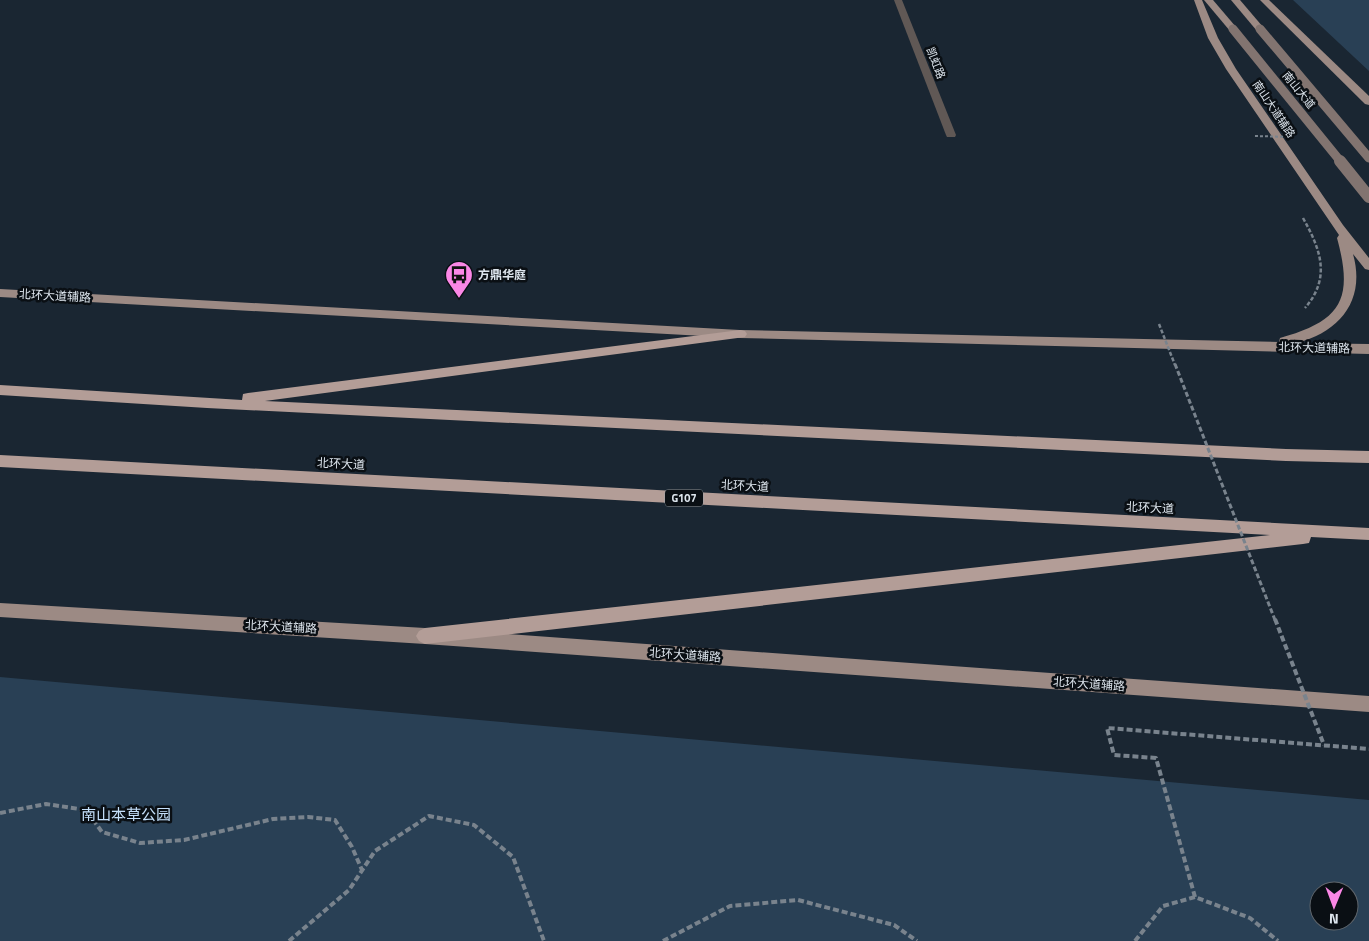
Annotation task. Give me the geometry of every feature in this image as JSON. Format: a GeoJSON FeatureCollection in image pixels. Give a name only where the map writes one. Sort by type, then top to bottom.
{"type":"FeatureCollection","features":[{"type":"Feature","properties":{"kind":"highway"},"geometry":{"type":"LineString","coordinates":[[208,403],[740,334]]}},
{"type":"Feature","properties":{"kind":"highway"},"geometry":{"type":"LineString","coordinates":[[0,390],[208,403],[1256,454],[1369,457]]}},
{"type":"Feature","properties":{"kind":"highway","name":"北环大道"},"geometry":{"type":"LineString","coordinates":[[0,461],[1369,534]]}},
{"type":"Feature","properties":{"kind":"highway"},"geometry":{"type":"LineString","coordinates":[[425,636],[1347,533]]}},
{"type":"Feature","properties":{"kind":"main road","name":"南山大道辅路"},"geometry":{"type":"LineString","coordinates":[[1198,0],[1213,38],[1231,69],[1339,227]]}},
{"type":"Feature","properties":{"kind":"main road","name":"南山大道"},"geometry":{"type":"LineString","coordinates":[[1208,0],[1369,197]]}},
{"type":"Feature","properties":{"kind":"main road","name":"南山大道"},"geometry":{"type":"LineString","coordinates":[[1235,0],[1369,158]]}},
{"type":"Feature","properties":{"kind":"main road"},"geometry":{"type":"LineString","coordinates":[[1264,0],[1369,102]]}},
{"type":"Feature","properties":{"kind":"main road"},"geometry":{"type":"LineString","coordinates":[[1339,227],[1369,266]]}},
{"type":"Feature","properties":{"kind":"main road"},"geometry":{"type":"LineString","coordinates":[[1227,346],[1300,339],[1322,330],[1336,318],[1346,307],[1350,290],[1351,271],[1348,252],[1339,227]]}},
{"type":"Feature","properties":{"kind":"main road","name":"北环大道辅路"},"geometry":{"type":"LineString","coordinates":[[0,293],[740,334],[1369,349]]}},
{"type":"Feature","properties":{"kind":"main road","name":"北环大道辅路"},"geometry":{"type":"LineString","coordinates":[[0,610],[425,636],[1369,704]]}},
{"type":"Feature","properties":{"kind":"street","name":"凯虹路"},"geometry":{"type":"LineString","coordinates":[[898,0],[951,135]]}},
{"type":"Feature","properties":{"kind":"path"},"geometry":{"type":"LineString","coordinates":[[1300,213],[1315,238],[1322,269],[1318,287],[1309,304],[1300,313]]}},
{"type":"Feature","properties":{"kind":"path"},"geometry":{"type":"LineString","coordinates":[[1159,324],[1324,744]]}},
{"type":"Feature","properties":{"kind":"path"},"geometry":{"type":"LineString","coordinates":[[1195,898],[1156,758],[1114,755],[1107,728],[1369,749]]}},
{"type":"Feature","properties":{"kind":"path"},"geometry":{"type":"LineString","coordinates":[[0,813],[46,804],[86,810],[102,832],[140,843],[184,840],[273,819],[308,817],[336,820],[352,847],[362,870]]}},
{"type":"Feature","properties":{"kind":"path"},"geometry":{"type":"LineString","coordinates":[[289,941],[348,890],[375,851],[429,816],[474,825],[513,857],[544,941]]}},
{"type":"Feature","properties":{"kind":"path"},"geometry":{"type":"LineString","coordinates":[[1135,941],[1163,906],[1195,898],[1250,918],[1278,941]]}},
{"type":"Feature","properties":{"kind":"path"},"geometry":{"type":"LineString","coordinates":[[663,941],[730,906],[798,900],[894,925],[917,941]]}},
{"type":"Feature","properties":{"kind":"green space"},"geometry":{"type":"Polygon","coordinates":[[[1293,0],[1369,0],[1369,71],[1293,0]]]}},
{"type":"Feature","properties":{"kind":"green space","name":"南山本草公园"},"geometry":{"type":"Polygon","coordinates":[[[0,677],[1369,800],[1369,941],[0,941],[0,677]]]}},
{"type":"Feature","properties":{"kind":"place","name":"方鼎华庭"},"geometry":{"type":"Point","coordinates":[459,299]}}]}
